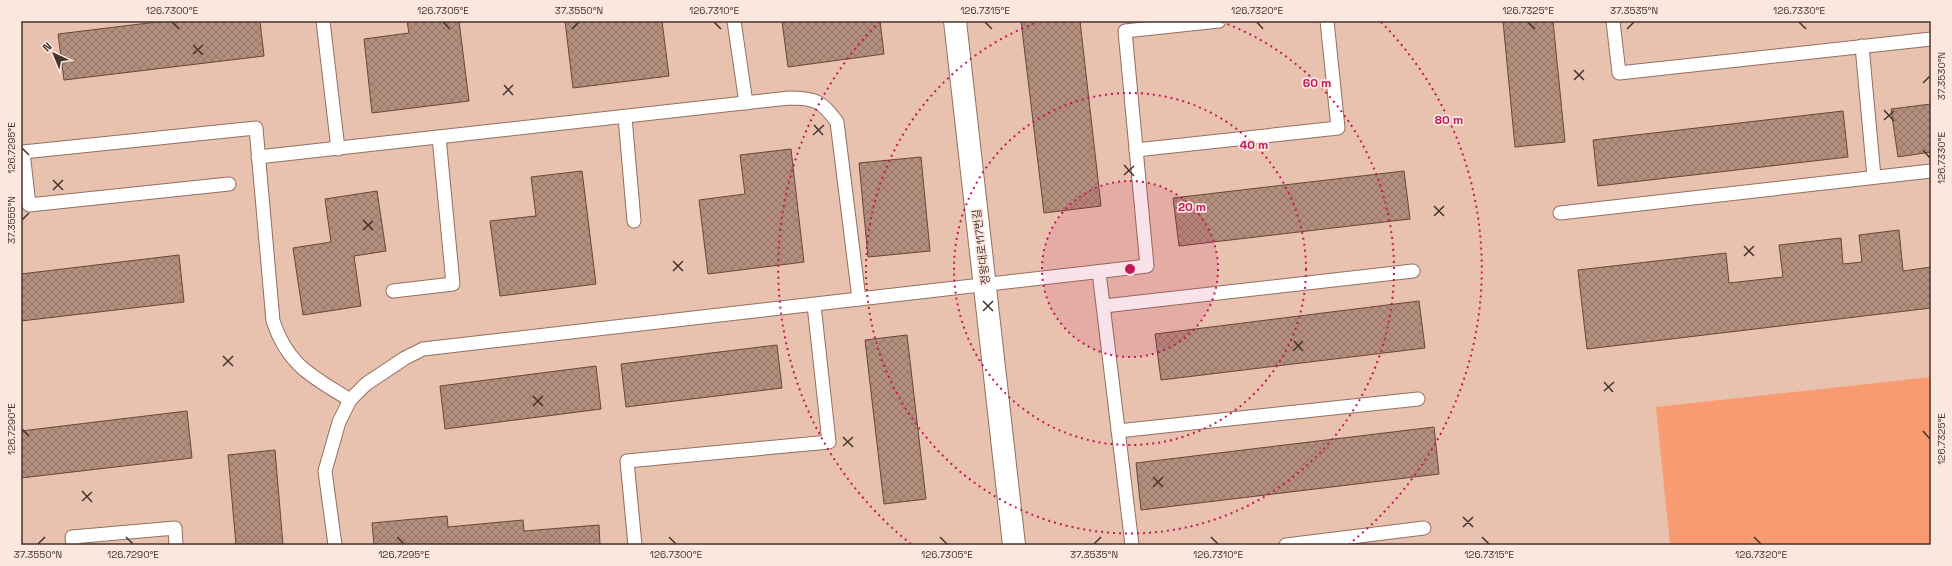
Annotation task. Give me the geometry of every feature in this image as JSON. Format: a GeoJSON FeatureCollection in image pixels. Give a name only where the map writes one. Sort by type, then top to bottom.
{"type":"FeatureCollection","features":[{"type":"Feature","properties":{"kind":"street","name":"정왕대로117번길"},"geometry":{"type":"LineString","coordinates":[[955,21],[986,285],[1014,545]]}},
{"type":"Feature","properties":{"kind":"lane"},"geometry":{"type":"LineString","coordinates":[[323,21],[338,149]]}},
{"type":"Feature","properties":{"kind":"lane"},"geometry":{"type":"LineString","coordinates":[[734,21],[746,103]]}},
{"type":"Feature","properties":{"kind":"lane"},"geometry":{"type":"LineString","coordinates":[[336,545],[325,471],[339,422],[350,400],[366,384],[405,358],[423,350],[1147,266],[1125,31],[1219,21]]}},
{"type":"Feature","properties":{"kind":"lane"},"geometry":{"type":"LineString","coordinates":[[1136,150],[1338,128],[1327,21]]}},
{"type":"Feature","properties":{"kind":"lane"},"geometry":{"type":"LineString","coordinates":[[1613,21],[1619,73],[1931,39]]}},
{"type":"Feature","properties":{"kind":"lane"},"geometry":{"type":"LineString","coordinates":[[1862,46],[1874,177]]}},
{"type":"Feature","properties":{"kind":"lane"},"geometry":{"type":"LineString","coordinates":[[258,157],[789,98],[809,98],[827,107],[837,122],[859,299]]}},
{"type":"Feature","properties":{"kind":"lane"},"geometry":{"type":"LineString","coordinates":[[626,117],[634,221]]}},
{"type":"Feature","properties":{"kind":"lane"},"geometry":{"type":"LineString","coordinates":[[229,184],[29,205],[24,152],[256,128],[273,321],[279,339],[290,356],[304,371],[350,400]]}},
{"type":"Feature","properties":{"kind":"lane"},"geometry":{"type":"LineString","coordinates":[[393,291],[453,284],[439,137]]}},
{"type":"Feature","properties":{"kind":"lane"},"geometry":{"type":"LineString","coordinates":[[1560,213],[1931,171]]}},
{"type":"Feature","properties":{"kind":"lane"},"geometry":{"type":"LineString","coordinates":[[1104,306],[1413,271]]}},
{"type":"Feature","properties":{"kind":"lane"},"geometry":{"type":"LineString","coordinates":[[1099,272],[1132,545]]}},
{"type":"Feature","properties":{"kind":"lane"},"geometry":{"type":"LineString","coordinates":[[635,545],[627,462],[829,442],[814,305]]}},
{"type":"Feature","properties":{"kind":"lane"},"geometry":{"type":"LineString","coordinates":[[1118,430],[1418,399]]}},
{"type":"Feature","properties":{"kind":"lane"},"geometry":{"type":"LineString","coordinates":[[73,545],[72,537],[175,528],[176,545]]}},
{"type":"Feature","properties":{"kind":"lane"},"geometry":{"type":"LineString","coordinates":[[1286,545],[1424,528]]}},
{"type":"Feature","properties":{"kind":"shaded area"},"geometry":{"type":"Polygon","coordinates":[[[1931,377],[1931,545],[1670,545],[1656,407],[1931,377]]]}},
{"type":"Feature","properties":{"kind":"building"},"geometry":{"type":"Polygon","coordinates":[[[165,21],[260,21],[264,56],[64,80],[58,34],[165,21]]]}},
{"type":"Feature","properties":{"kind":"building"},"geometry":{"type":"Polygon","coordinates":[[[407,21],[459,21],[469,101],[372,113],[364,39],[409,33],[407,21]]]}},
{"type":"Feature","properties":{"kind":"building"},"geometry":{"type":"Polygon","coordinates":[[[565,21],[662,21],[669,76],[573,88],[565,21]]]}},
{"type":"Feature","properties":{"kind":"building"},"geometry":{"type":"Polygon","coordinates":[[[782,21],[880,21],[884,54],[788,67],[782,21]]]}},
{"type":"Feature","properties":{"kind":"building"},"geometry":{"type":"Polygon","coordinates":[[[1021,21],[1080,21],[1101,206],[1044,213],[1021,21]]]}},
{"type":"Feature","properties":{"kind":"building"},"geometry":{"type":"Polygon","coordinates":[[[1503,21],[1553,21],[1565,142],[1515,147],[1503,21]]]}},
{"type":"Feature","properties":{"kind":"building"},"geometry":{"type":"Polygon","coordinates":[[[1931,104],[1931,152],[1898,157],[1891,109],[1931,104]]]}},
{"type":"Feature","properties":{"kind":"building"},"geometry":{"type":"Polygon","coordinates":[[[1843,111],[1848,157],[1598,186],[1593,140],[1843,111]]]}},
{"type":"Feature","properties":{"kind":"building"},"geometry":{"type":"Polygon","coordinates":[[[791,149],[804,262],[708,274],[699,200],[745,194],[740,155],[791,149]]]}},
{"type":"Feature","properties":{"kind":"building"},"geometry":{"type":"Polygon","coordinates":[[[921,157],[930,251],[868,257],[859,163],[921,157]]]}},
{"type":"Feature","properties":{"kind":"building"},"geometry":{"type":"Polygon","coordinates":[[[582,171],[596,284],[500,296],[490,221],[536,216],[531,177],[582,171]]]}},
{"type":"Feature","properties":{"kind":"building"},"geometry":{"type":"Polygon","coordinates":[[[1404,171],[1410,219],[1179,246],[1173,198],[1404,171]]]}},
{"type":"Feature","properties":{"kind":"building"},"geometry":{"type":"Polygon","coordinates":[[[377,191],[386,251],[354,256],[361,306],[303,315],[293,248],[331,242],[325,199],[377,191]]]}},
{"type":"Feature","properties":{"kind":"building"},"geometry":{"type":"Polygon","coordinates":[[[1899,230],[1903,271],[1931,267],[1931,308],[1587,349],[1578,270],[1726,253],[1729,283],[1783,277],[1779,245],[1841,238],[1843,264],[1862,262],[1859,235],[1899,230]]]}},
{"type":"Feature","properties":{"kind":"building"},"geometry":{"type":"Polygon","coordinates":[[[179,255],[184,302],[21,321],[21,274],[179,255]]]}},
{"type":"Feature","properties":{"kind":"building"},"geometry":{"type":"Polygon","coordinates":[[[1419,301],[1425,348],[1161,380],[1155,334],[1419,301]]]}},
{"type":"Feature","properties":{"kind":"building"},"geometry":{"type":"Polygon","coordinates":[[[907,335],[926,499],[884,504],[865,340],[907,335]]]}},
{"type":"Feature","properties":{"kind":"building"},"geometry":{"type":"Polygon","coordinates":[[[777,345],[782,388],[626,407],[621,364],[777,345]]]}},
{"type":"Feature","properties":{"kind":"building"},"geometry":{"type":"Polygon","coordinates":[[[596,366],[601,409],[445,429],[440,386],[596,366]]]}},
{"type":"Feature","properties":{"kind":"building"},"geometry":{"type":"Polygon","coordinates":[[[187,411],[192,458],[21,478],[21,431],[187,411]]]}},
{"type":"Feature","properties":{"kind":"building"},"geometry":{"type":"Polygon","coordinates":[[[1434,427],[1439,474],[1141,510],[1136,463],[1434,427]]]}},
{"type":"Feature","properties":{"kind":"building"},"geometry":{"type":"Polygon","coordinates":[[[275,450],[283,545],[236,545],[228,455],[275,450]]]}},
{"type":"Feature","properties":{"kind":"building"},"geometry":{"type":"Polygon","coordinates":[[[447,516],[448,527],[523,520],[524,531],[599,525],[600,545],[374,545],[372,523],[447,516]]]}}]}
